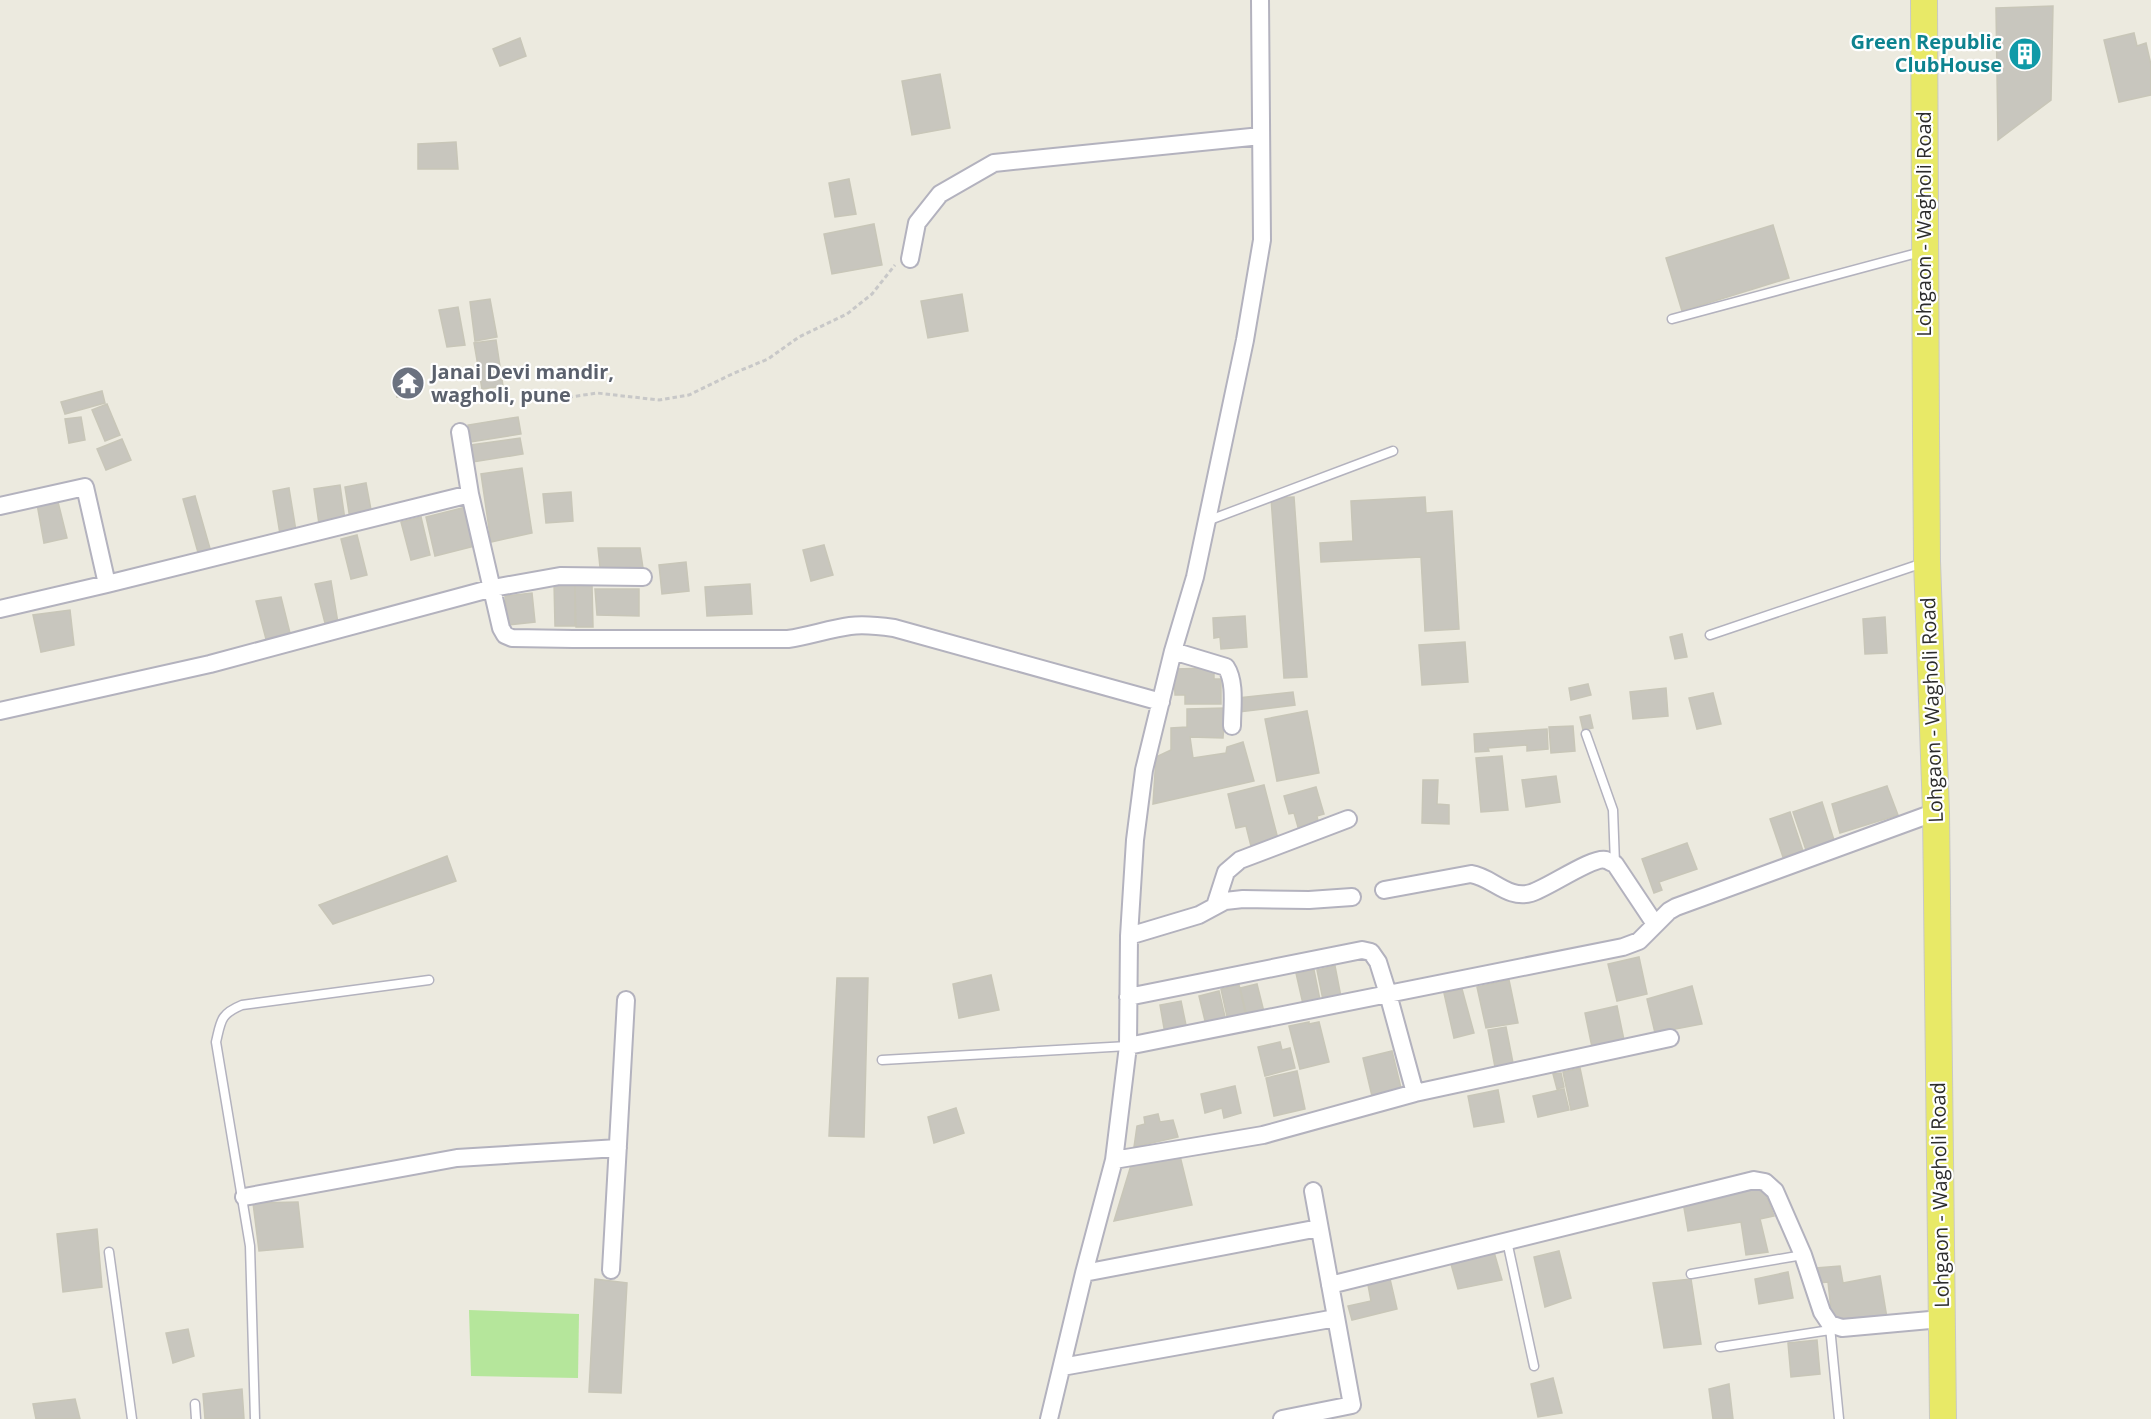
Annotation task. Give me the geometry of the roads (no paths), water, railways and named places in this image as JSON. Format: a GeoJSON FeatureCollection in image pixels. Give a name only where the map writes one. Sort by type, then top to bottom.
{"type":"FeatureCollection","features":[{"type":"Feature","properties":{"kind":"main road","name":"Lohgaon - Wagholi Road"},"geometry":{"type":"LineString","coordinates":[[1924,0],[1928,561],[1936,812],[1943,1419]]}},
{"type":"Feature","properties":{"kind":"street"},"geometry":{"type":"LineString","coordinates":[[1049,1419],[1114,1160],[1128,1046],[1135,840],[1144,770],[1173,651],[1195,577],[1245,340],[1262,240],[1260,0]]}},
{"type":"Feature","properties":{"kind":"street"},"geometry":{"type":"LineString","coordinates":[[910,259],[917,222],[940,194],[994,163],[1261,136]]}},
{"type":"Feature","properties":{"kind":"street"},"geometry":{"type":"LineString","coordinates":[[460,432],[470,494],[501,628],[505,635],[512,638],[788,639],[850,626],[869,625],[894,628],[1161,702]]}},
{"type":"Feature","properties":{"kind":"street"},"geometry":{"type":"LineString","coordinates":[[0,506],[85,488],[107,584]]}},
{"type":"Feature","properties":{"kind":"street"},"geometry":{"type":"LineString","coordinates":[[0,609],[470,494]]}},
{"type":"Feature","properties":{"kind":"street"},"geometry":{"type":"LineString","coordinates":[[0,711],[210,664],[493,588],[560,576],[643,578]]}},
{"type":"Feature","properties":{"kind":"street"},"geometry":{"type":"LineString","coordinates":[[1173,651],[1226,667],[1231,681],[1232,726]]}},
{"type":"Feature","properties":{"kind":"street"},"geometry":{"type":"LineString","coordinates":[[1128,1046],[1623,947],[1638,941],[1668,911],[1676,907],[1936,812]]}},
{"type":"Feature","properties":{"kind":"street"},"geometry":{"type":"LineString","coordinates":[[1215,906],[1226,872],[1240,860],[1348,819]]}},
{"type":"Feature","properties":{"kind":"street"},"geometry":{"type":"LineString","coordinates":[[1384,890],[1471,874],[1480,876],[1517,895],[1529,894],[1594,861],[1605,859],[1614,864],[1655,924]]}},
{"type":"Feature","properties":{"kind":"street"},"geometry":{"type":"LineString","coordinates":[[1130,936],[1199,915],[1225,902],[1243,898],[1309,900],[1352,897]]}},
{"type":"Feature","properties":{"kind":"street"},"geometry":{"type":"LineString","coordinates":[[1128,997],[1362,950],[1371,952],[1378,962],[1388,994],[1415,1093]]}},
{"type":"Feature","properties":{"kind":"street"},"geometry":{"type":"LineString","coordinates":[[611,1270],[626,1000]]}},
{"type":"Feature","properties":{"kind":"street"},"geometry":{"type":"LineString","coordinates":[[1114,1160],[1263,1135],[1415,1093],[1670,1038]]}},
{"type":"Feature","properties":{"kind":"street"},"geometry":{"type":"LineString","coordinates":[[244,1197],[457,1158],[618,1148]]}},
{"type":"Feature","properties":{"kind":"street"},"geometry":{"type":"LineString","coordinates":[[1330,1285],[1754,1180],[1765,1182],[1775,1191],[1803,1255],[1822,1312],[1830,1327],[1842,1328],[1941,1319]]}},
{"type":"Feature","properties":{"kind":"street"},"geometry":{"type":"LineString","coordinates":[[1282,1419],[1352,1405],[1313,1191]]}},
{"type":"Feature","properties":{"kind":"street"},"geometry":{"type":"LineString","coordinates":[[1084,1273],[1319,1227]]}},
{"type":"Feature","properties":{"kind":"street"},"geometry":{"type":"LineString","coordinates":[[1062,1367],[1336,1318]]}},
{"type":"Feature","properties":{"kind":"lane"},"geometry":{"type":"LineString","coordinates":[[1672,319],[1924,251]]}},
{"type":"Feature","properties":{"kind":"lane"},"geometry":{"type":"LineString","coordinates":[[1207,521],[1393,452]]}},
{"type":"Feature","properties":{"kind":"lane"},"geometry":{"type":"LineString","coordinates":[[1710,636],[1928,561]]}},
{"type":"Feature","properties":{"kind":"lane"},"geometry":{"type":"LineString","coordinates":[[1586,734],[1613,810],[1614,864]]}},
{"type":"Feature","properties":{"kind":"lane"},"geometry":{"type":"LineString","coordinates":[[255,1419],[250,1246],[244,1197],[216,1042],[221,1022],[227,1011],[242,1005],[429,980]]}},
{"type":"Feature","properties":{"kind":"lane"},"geometry":{"type":"LineString","coordinates":[[882,1060],[1128,1046]]}},
{"type":"Feature","properties":{"kind":"lane"},"geometry":{"type":"LineString","coordinates":[[1507,1241],[1534,1366]]}},
{"type":"Feature","properties":{"kind":"lane"},"geometry":{"type":"LineString","coordinates":[[109,1252],[132,1419]]}},
{"type":"Feature","properties":{"kind":"lane"},"geometry":{"type":"LineString","coordinates":[[1691,1274],[1803,1255]]}},
{"type":"Feature","properties":{"kind":"lane"},"geometry":{"type":"LineString","coordinates":[[1719,1347],[1830,1327],[1839,1419]]}},
{"type":"Feature","properties":{"kind":"lane"},"geometry":{"type":"LineString","coordinates":[[195,1404],[196,1419]]}},
{"type":"Feature","properties":{"kind":"place","name":"Green Republic ClubHouse"},"geometry":{"type":"Point","coordinates":[2025,54]}},
{"type":"Feature","properties":{"kind":"place","name":"Janai Devi mandir, wagholi, pune"},"geometry":{"type":"Point","coordinates":[408,383]}}]}
